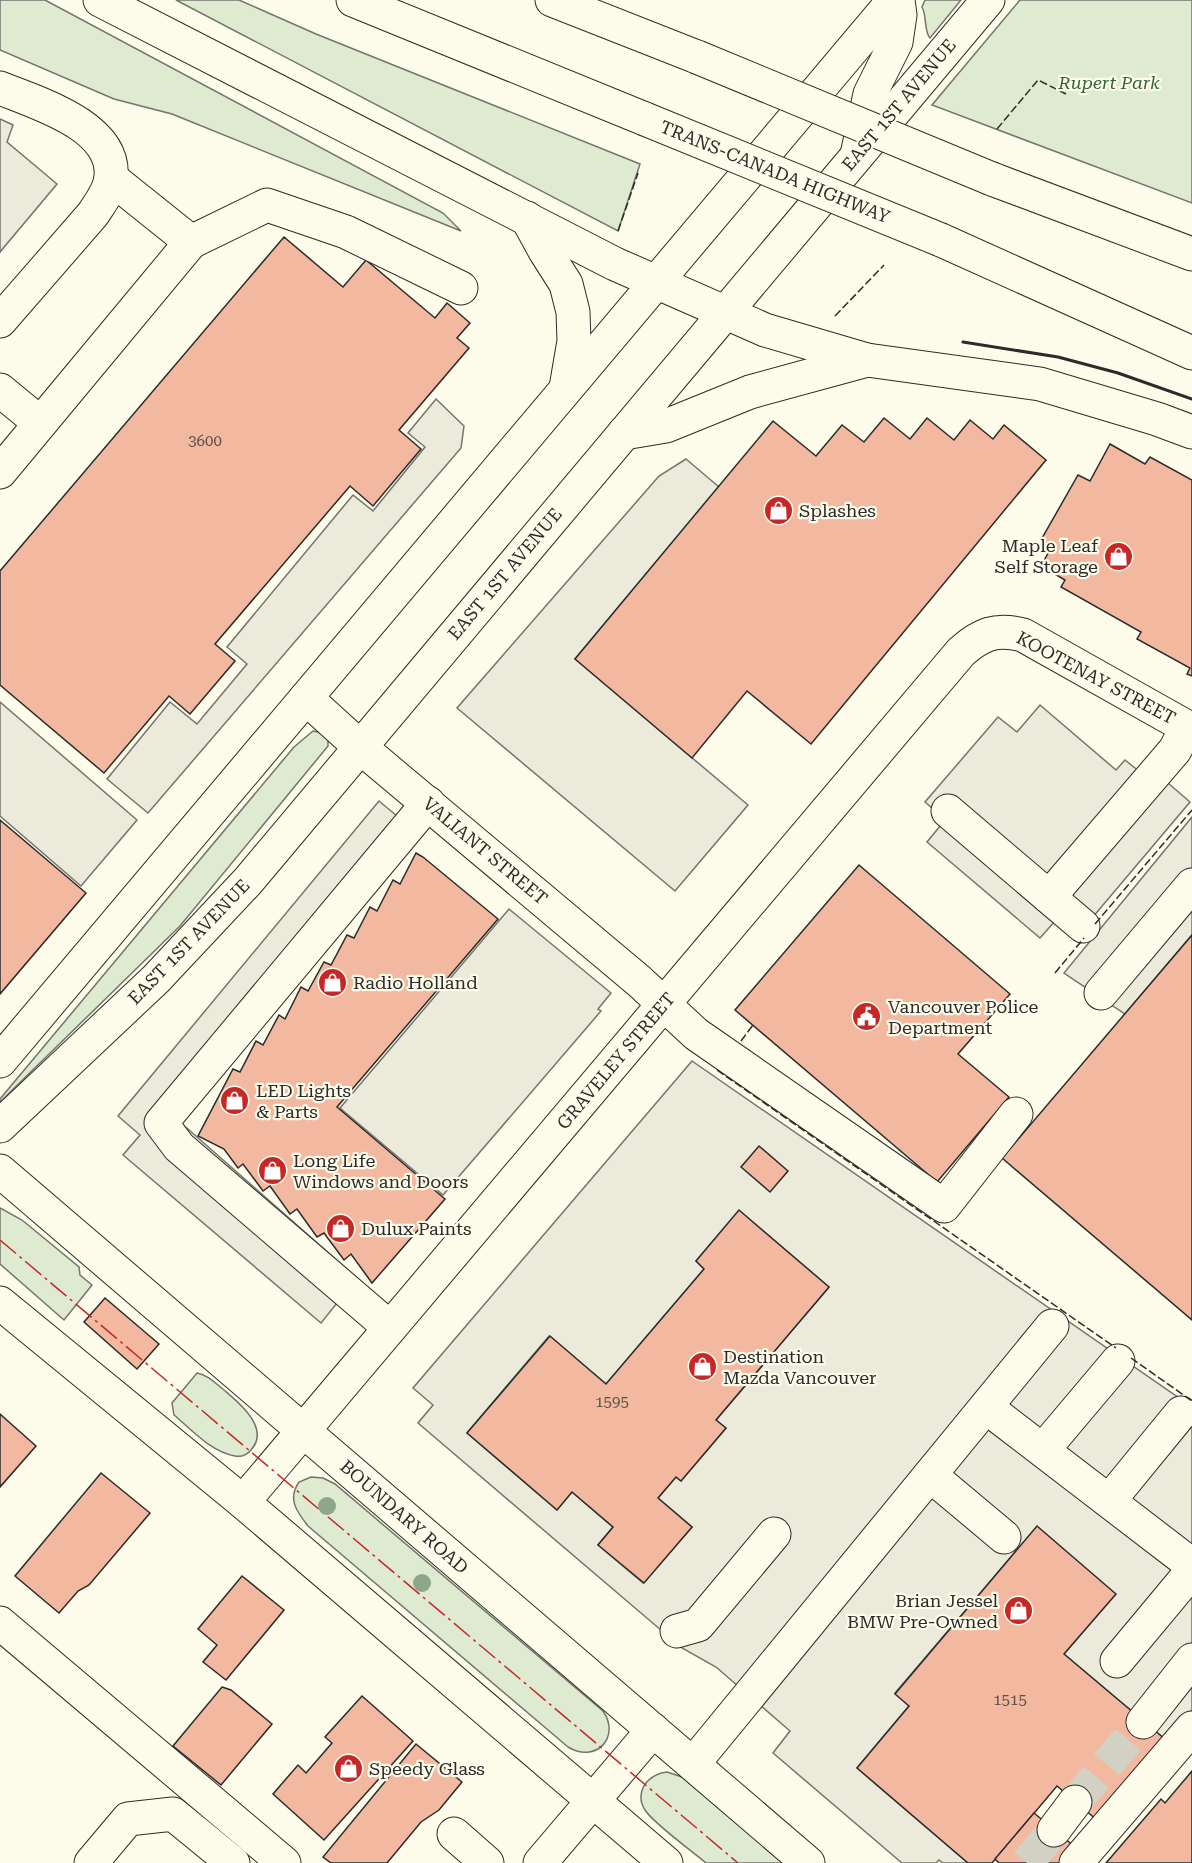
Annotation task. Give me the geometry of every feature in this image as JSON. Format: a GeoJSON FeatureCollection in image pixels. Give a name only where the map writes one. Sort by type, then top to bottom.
{"type":"FeatureCollection","features":[{"type":"Feature","properties":{"kind":"main road"},"geometry":{"type":"LineString","coordinates":[[100,0],[615,264],[765,330],[867,360],[1040,384],[1157,419],[1192,432]]}},
{"type":"Feature","properties":{"kind":"main road","name":"TRANS-CANADA HIGHWAY"},"geometry":{"type":"LineString","coordinates":[[353,0],[941,240],[1192,353]]}},
{"type":"Feature","properties":{"kind":"main road"},"geometry":{"type":"LineString","coordinates":[[552,0],[697,57],[992,179],[1192,254]]}},
{"type":"Feature","properties":{"kind":"main road"},"geometry":{"type":"LineString","coordinates":[[857,155],[870,94],[896,42],[900,15],[896,0]]}},
{"type":"Feature","properties":{"kind":"main road"},"geometry":{"type":"LineString","coordinates":[[0,1061],[896,0]]}},
{"type":"Feature","properties":{"kind":"main road","name":"EAST 1ST AVENUE"},"geometry":{"type":"LineString","coordinates":[[0,1126],[156,979],[248,881],[988,0]]}},
{"type":"Feature","properties":{"kind":"main road"},"geometry":{"type":"LineString","coordinates":[[0,88],[72,119],[88,129],[103,146],[110,160],[111,177],[105,195],[93,214],[0,321]]}},
{"type":"Feature","properties":{"kind":"main road"},"geometry":{"type":"LineString","coordinates":[[111,177],[191,242]]}},
{"type":"Feature","properties":{"kind":"main road"},"geometry":{"type":"LineString","coordinates":[[0,472],[191,242],[267,205],[346,232],[461,288]]}},
{"type":"Feature","properties":{"kind":"main road"},"geometry":{"type":"LineString","coordinates":[[527,218],[566,284],[573,312],[574,341],[567,388]]}},
{"type":"Feature","properties":{"kind":"main road"},"geometry":{"type":"LineString","coordinates":[[624,433],[666,426],[750,392],[867,360]]}},
{"type":"Feature","properties":{"kind":"main road"},"geometry":{"type":"LineString","coordinates":[[0,390],[40,423]]}},
{"type":"Feature","properties":{"kind":"main road","name":"KOOTENAY STREET"},"geometry":{"type":"LineString","coordinates":[[998,632],[1023,635],[1190,728]]}},
{"type":"Feature","properties":{"kind":"main road","name":"GRAVELEY STREET"},"geometry":{"type":"LineString","coordinates":[[243,1502],[961,652],[985,634],[998,632]]}},
{"type":"Feature","properties":{"kind":"main road","name":"VALIANT STREET"},"geometry":{"type":"LineString","coordinates":[[306,698],[360,747],[664,1003],[696,1034],[944,1206],[1016,1114]]}},
{"type":"Feature","properties":{"kind":"main road"},"geometry":{"type":"LineString","coordinates":[[1049,897],[1175,750],[1190,728]]}},
{"type":"Feature","properties":{"kind":"main road"},"geometry":{"type":"LineString","coordinates":[[389,1327],[178,1147],[161,1123],[428,803]]}},
{"type":"Feature","properties":{"kind":"main road"},"geometry":{"type":"LineString","coordinates":[[948,811],[1083,926]]}},
{"type":"Feature","properties":{"kind":"main road"},"geometry":{"type":"LineString","coordinates":[[1101,993],[1192,885]]}},
{"type":"Feature","properties":{"kind":"main road","name":"BOUNDARY ROAD"},"geometry":{"type":"LineString","coordinates":[[0,1171],[808,1863]]}},
{"type":"Feature","properties":{"kind":"main road"},"geometry":{"type":"LineString","coordinates":[[0,1303],[243,1502],[666,1863]]}},
{"type":"Feature","properties":{"kind":"main road"},"geometry":{"type":"LineString","coordinates":[[693,1764],[1052,1326]]}},
{"type":"Feature","properties":{"kind":"main road"},"geometry":{"type":"LineString","coordinates":[[1043,1450],[1118,1361]]}},
{"type":"Feature","properties":{"kind":"main road"},"geometry":{"type":"LineString","coordinates":[[986,1407],[1109,1501],[1188,1555],[1117,1661]]}},
{"type":"Feature","properties":{"kind":"main road"},"geometry":{"type":"LineString","coordinates":[[1109,1501],[1181,1413]]}},
{"type":"Feature","properties":{"kind":"main road"},"geometry":{"type":"LineString","coordinates":[[930,1475],[1004,1537]]}},
{"type":"Feature","properties":{"kind":"main road"},"geometry":{"type":"LineString","coordinates":[[677,1631],[698,1625],[774,1534]]}},
{"type":"Feature","properties":{"kind":"main road"},"geometry":{"type":"LineString","coordinates":[[0,1623],[284,1863]]}},
{"type":"Feature","properties":{"kind":"main road"},"geometry":{"type":"LineString","coordinates":[[1076,1863],[1186,1735],[1152,1711],[1192,1660]]}},
{"type":"Feature","properties":{"kind":"main road"},"geometry":{"type":"LineString","coordinates":[[540,1863],[653,1730]]}},
{"type":"Feature","properties":{"kind":"main road"},"geometry":{"type":"LineString","coordinates":[[1054,1830],[1075,1802]]}},
{"type":"Feature","properties":{"kind":"main road"},"geometry":{"type":"LineString","coordinates":[[91,1863],[128,1819],[173,1814],[233,1863]]}},
{"type":"Feature","properties":{"kind":"main road"},"geometry":{"type":"LineString","coordinates":[[454,1834],[487,1863]]}},
{"type":"Feature","properties":{"kind":"green space"},"geometry":{"type":"Polygon","coordinates":[[[0,0],[45,0],[443,213],[461,231],[172,114],[114,99],[0,50],[0,0]]]}},
{"type":"Feature","properties":{"kind":"green space"},"geometry":{"type":"Polygon","coordinates":[[[176,0],[239,0],[316,34],[640,164],[618,231],[176,0]]]}},
{"type":"Feature","properties":{"kind":"green space"},"geometry":{"type":"Polygon","coordinates":[[[925,0],[961,0],[930,38],[922,7],[925,0]]]}},
{"type":"Feature","properties":{"kind":"green space","name":"Rupert Park"},"geometry":{"type":"Polygon","coordinates":[[[1020,0],[1192,0],[1192,203],[932,105],[1020,0]]]}},
{"type":"Feature","properties":{"kind":"green space"},"geometry":{"type":"Polygon","coordinates":[[[313,731],[323,733],[328,740],[328,746],[180,926],[0,1102],[0,1099],[294,747],[313,731]]]}},
{"type":"Feature","properties":{"kind":"green space"},"geometry":{"type":"Polygon","coordinates":[[[0,1208],[22,1220],[79,1267],[80,1275],[92,1285],[64,1320],[0,1264],[0,1208]]]}},
{"type":"Feature","properties":{"kind":"green space"},"geometry":{"type":"Polygon","coordinates":[[[197,1373],[214,1382],[237,1401],[250,1416],[257,1433],[256,1442],[246,1454],[235,1456],[218,1450],[202,1440],[174,1415],[172,1403],[197,1373]]]}},
{"type":"Feature","properties":{"kind":"green space"},"geometry":{"type":"Polygon","coordinates":[[[311,1477],[323,1478],[335,1484],[603,1711],[609,1730],[603,1745],[588,1752],[568,1747],[308,1526],[297,1510],[294,1494],[299,1482],[311,1477]]]}},
{"type":"Feature","properties":{"kind":"green space"},"geometry":{"type":"Polygon","coordinates":[[[667,1772],[682,1777],[784,1863],[706,1863],[649,1816],[643,1807],[641,1796],[646,1783],[655,1775],[667,1772]]]}},
{"type":"Feature","properties":{"kind":"shaded area"},"geometry":{"type":"Polygon","coordinates":[[[0,119],[13,125],[7,142],[57,184],[0,252],[0,119]]]}},
{"type":"Feature","properties":{"kind":"shaded area"},"geometry":{"type":"Polygon","coordinates":[[[436,399],[464,426],[461,448],[148,813],[107,779],[170,702],[197,724],[247,664],[227,647],[353,495],[373,511],[425,447],[408,433],[436,399]]]}},
{"type":"Feature","properties":{"kind":"shaded area"},"geometry":{"type":"Polygon","coordinates":[[[686,459],[719,487],[575,659],[748,805],[675,891],[457,708],[659,476],[686,459]]]}},
{"type":"Feature","properties":{"kind":"shaded area"},"geometry":{"type":"Polygon","coordinates":[[[0,702],[137,820],[81,886],[0,816],[0,702]]]}},
{"type":"Feature","properties":{"kind":"shaded area"},"geometry":{"type":"Polygon","coordinates":[[[1040,705],[1116,770],[1125,760],[1140,772],[1146,764],[1190,802],[1076,937],[1056,920],[1040,938],[927,842],[945,820],[925,802],[998,717],[1017,732],[1040,705]]]}},
{"type":"Feature","properties":{"kind":"shaded area"},"geometry":{"type":"Polygon","coordinates":[[[379,801],[421,836],[180,1122],[365,1285],[337,1303],[321,1323],[123,1155],[140,1135],[118,1116],[379,801]]]}},
{"type":"Feature","properties":{"kind":"shaded area"},"geometry":{"type":"Polygon","coordinates":[[[1192,817],[1192,935],[1125,1014],[1064,973],[1192,817]]]}},
{"type":"Feature","properties":{"kind":"shaded area"},"geometry":{"type":"Polygon","coordinates":[[[509,909],[611,993],[598,1009],[601,1011],[443,1195],[340,1108],[509,909]]]}},
{"type":"Feature","properties":{"kind":"shaded area"},"geometry":{"type":"Polygon","coordinates":[[[692,1061],[1192,1407],[1192,1710],[1166,1740],[1064,1654],[1115,1594],[1037,1527],[895,1693],[909,1706],[857,1768],[968,1863],[943,1863],[939,1860],[936,1863],[902,1863],[773,1753],[790,1731],[716,1667],[682,1648],[418,1423],[433,1405],[413,1388],[692,1061]],[[739,1211],[696,1261],[704,1269],[606,1384],[549,1336],[467,1433],[557,1510],[572,1492],[613,1527],[598,1545],[643,1583],[692,1527],[658,1498],[676,1477],[681,1481],[726,1428],[716,1420],[829,1287],[739,1211]]]}},
{"type":"Feature","properties":{"kind":"building"},"geometry":{"type":"Polygon","coordinates":[[[284,237],[343,287],[366,260],[435,318],[447,303],[470,323],[457,338],[469,348],[399,430],[421,449],[373,506],[350,486],[215,644],[235,661],[190,714],[169,696],[104,773],[0,685],[0,571],[284,237]]]}},
{"type":"Feature","properties":{"kind":"building"},"geometry":{"type":"Polygon","coordinates":[[[884,418],[910,439],[927,418],[954,440],[970,420],[993,439],[1004,425],[1046,460],[811,744],[747,691],[692,758],[575,659],[773,421],[816,456],[842,425],[864,442],[884,418]]]}},
{"type":"Feature","properties":{"kind":"building","name":"Maple Leaf Self Storage"},"geometry":{"type":"Polygon","coordinates":[[[1110,444],[1145,464],[1150,457],[1192,480],[1192,676],[1187,674],[1190,668],[1137,639],[1141,632],[1061,587],[1065,580],[1041,566],[1052,546],[1041,540],[1078,475],[1090,481],[1110,444]]]}},
{"type":"Feature","properties":{"kind":"building"},"geometry":{"type":"Polygon","coordinates":[[[0,820],[86,893],[0,994],[0,820]]]}},
{"type":"Feature","properties":{"kind":"building"},"geometry":{"type":"Polygon","coordinates":[[[416,853],[498,919],[337,1107],[445,1199],[372,1283],[351,1254],[344,1260],[324,1233],[317,1237],[297,1209],[290,1214],[270,1186],[263,1191],[243,1164],[238,1168],[224,1149],[198,1136],[233,1069],[240,1072],[256,1041],[263,1045],[279,1015],[285,1019],[301,987],[308,991],[324,962],[331,965],[347,935],[354,938],[370,907],[377,911],[393,880],[400,884],[416,853]]]}},
{"type":"Feature","properties":{"kind":"building","name":"Vancouver Police Department"},"geometry":{"type":"Polygon","coordinates":[[[859,865],[1010,994],[958,1054],[1009,1097],[937,1182],[735,1010],[859,865]]]}},
{"type":"Feature","properties":{"kind":"building"},"geometry":{"type":"Polygon","coordinates":[[[1192,935],[1192,1320],[1002,1158],[1192,935]]]}},
{"type":"Feature","properties":{"kind":"building"},"geometry":{"type":"Polygon","coordinates":[[[759,1146],[788,1171],[770,1192],[741,1167],[759,1146]]]}},
{"type":"Feature","properties":{"kind":"building"},"geometry":{"type":"Polygon","coordinates":[[[739,1210],[829,1287],[716,1420],[726,1428],[681,1481],[676,1477],[658,1498],[692,1527],[644,1583],[598,1545],[613,1527],[572,1492],[557,1510],[467,1433],[550,1336],[606,1384],[704,1269],[696,1261],[739,1210]]]}},
{"type":"Feature","properties":{"kind":"building"},"geometry":{"type":"Polygon","coordinates":[[[105,1298],[159,1344],[137,1369],[84,1322],[105,1298]]]}},
{"type":"Feature","properties":{"kind":"building"},"geometry":{"type":"Polygon","coordinates":[[[0,1414],[36,1446],[0,1487],[0,1414]]]}},
{"type":"Feature","properties":{"kind":"building"},"geometry":{"type":"Polygon","coordinates":[[[101,1473],[150,1513],[89,1585],[78,1591],[59,1613],[15,1576],[101,1473]]]}},
{"type":"Feature","properties":{"kind":"building"},"geometry":{"type":"Polygon","coordinates":[[[1037,1526],[1116,1594],[1064,1654],[1166,1740],[1098,1821],[1057,1786],[992,1863],[968,1863],[857,1768],[909,1706],[895,1694],[1037,1526]]]}},
{"type":"Feature","properties":{"kind":"building"},"geometry":{"type":"Polygon","coordinates":[[[242,1576],[284,1610],[226,1680],[203,1662],[217,1645],[198,1629],[242,1576]]]}},
{"type":"Feature","properties":{"kind":"building"},"geometry":{"type":"Polygon","coordinates":[[[222,1687],[231,1690],[272,1724],[221,1785],[173,1746],[222,1687]]]}},
{"type":"Feature","properties":{"kind":"building","name":"Speedy Glass"},"geometry":{"type":"Polygon","coordinates":[[[362,1696],[413,1741],[324,1840],[273,1794],[298,1765],[306,1773],[332,1743],[325,1737],[362,1696]]]}},
{"type":"Feature","properties":{"kind":"building"},"geometry":{"type":"Polygon","coordinates":[[[416,1744],[462,1782],[439,1810],[421,1822],[387,1863],[331,1863],[323,1857],[416,1744]]]}},
{"type":"Feature","properties":{"kind":"building"},"geometry":{"type":"Polygon","coordinates":[[[1192,1771],[1192,1863],[1106,1863],[1161,1799],[1165,1803],[1192,1771]]]}},
{"type":"Feature","properties":{"kind":"building"},"geometry":{"type":"Polygon","coordinates":[[[1034,1813],[1081,1852],[1071,1863],[999,1863],[995,1859],[1034,1813]]]}},
{"type":"Feature","properties":{"kind":"tunnel"},"geometry":{"type":"LineString","coordinates":[[1075,1802],[1143,1722]]}},
{"type":"Feature","properties":{"kind":"tunnel"},"geometry":{"type":"LineString","coordinates":[[1027,1863],[1054,1830]]}},
{"type":"Feature","properties":{"kind":"fence"},"geometry":{"type":"LineString","coordinates":[[997,129],[1038,80],[1066,94]]}},
{"type":"Feature","properties":{"kind":"fence"},"geometry":{"type":"LineString","coordinates":[[618,231],[638,173]]}},
{"type":"Feature","properties":{"kind":"fence"},"geometry":{"type":"LineString","coordinates":[[835,316],[884,265]]}},
{"type":"Feature","properties":{"kind":"fence"},"geometry":{"type":"LineString","coordinates":[[1095,924],[1192,810]]}},
{"type":"Feature","properties":{"kind":"fence"},"geometry":{"type":"LineString","coordinates":[[1055,973],[1084,938]]}},
{"type":"Feature","properties":{"kind":"fence"},"geometry":{"type":"LineString","coordinates":[[741,1041],[753,1025]]}},
{"type":"Feature","properties":{"kind":"fence"},"geometry":{"type":"LineString","coordinates":[[717,1070],[1116,1348]]}},
{"type":"Feature","properties":{"kind":"fence"},"geometry":{"type":"LineString","coordinates":[[1131,1358],[1192,1401]]}},
{"type":"Feature","properties":{"kind":"wall"},"geometry":{"type":"LineString","coordinates":[[963,342],[1058,357],[1118,373],[1192,399]]}},
{"type":"Feature","properties":{"kind":"power"},"geometry":{"type":"LineString","coordinates":[[0,1240],[738,1863]]}},
{"type":"Feature","properties":{"kind":"place","name":"Splashes"},"geometry":{"type":"Point","coordinates":[778,511]}},
{"type":"Feature","properties":{"kind":"place","name":"Maple Leaf Self Storage"},"geometry":{"type":"Point","coordinates":[1119,556]}},
{"type":"Feature","properties":{"kind":"place","name":"Radio Holland"},"geometry":{"type":"Point","coordinates":[332,983]}},
{"type":"Feature","properties":{"kind":"place","name":"Vancouver Police Department"},"geometry":{"type":"Point","coordinates":[867,1017]}},
{"type":"Feature","properties":{"kind":"place","name":"LED Lights & Parts"},"geometry":{"type":"Point","coordinates":[235,1101]}},
{"type":"Feature","properties":{"kind":"place","name":"Long Life Windows and Doors"},"geometry":{"type":"Point","coordinates":[272,1171]}},
{"type":"Feature","properties":{"kind":"place","name":"Dulux Paints"},"geometry":{"type":"Point","coordinates":[340,1229]}},
{"type":"Feature","properties":{"kind":"place","name":"Destination Mazda Vancouver"},"geometry":{"type":"Point","coordinates":[702,1367]}},
{"type":"Feature","properties":{"kind":"place","name":"Brian Jessel BMW Pre-Owned"},"geometry":{"type":"Point","coordinates":[1019,1611]}},
{"type":"Feature","properties":{"kind":"place","name":"Speedy Glass"},"geometry":{"type":"Point","coordinates":[348,1769]}}]}
